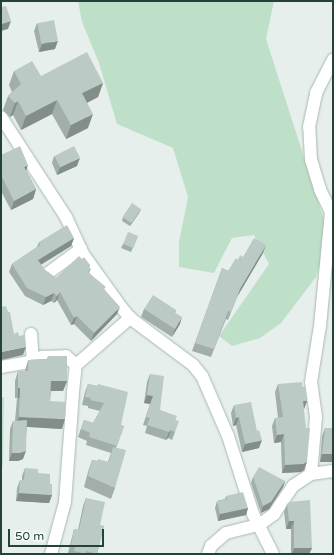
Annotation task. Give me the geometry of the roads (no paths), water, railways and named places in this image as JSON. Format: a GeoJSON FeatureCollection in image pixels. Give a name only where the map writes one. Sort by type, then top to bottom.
{"type":"FeatureCollection","features":[{"type":"Feature","properties":{"kind":"street"},"geometry":{"type":"LineString","coordinates":[[310,474],[316,416],[311,382],[320,326],[331,212],[320,189],[311,160],[309,127],[316,93],[333,59]]}},
{"type":"Feature","properties":{"kind":"street"},"geometry":{"type":"LineString","coordinates":[[1,117],[66,217],[81,249],[130,318],[194,365],[202,376],[228,436],[253,514],[274,554]]}},
{"type":"Feature","properties":{"kind":"street"},"geometry":{"type":"LineString","coordinates":[[48,273],[81,249]]}},
{"type":"Feature","properties":{"kind":"street"},"geometry":{"type":"LineString","coordinates":[[52,554],[65,502],[72,392],[76,365],[130,318]]}},
{"type":"Feature","properties":{"kind":"street"},"geometry":{"type":"LineString","coordinates":[[31,334],[33,360]]}},
{"type":"Feature","properties":{"kind":"street"},"geometry":{"type":"LineString","coordinates":[[1,367],[42,357],[66,356],[76,365]]}},
{"type":"Feature","properties":{"kind":"street"},"geometry":{"type":"LineString","coordinates":[[208,554],[211,546],[226,533],[259,525],[274,514],[294,486],[310,474],[333,471]]}}]}
